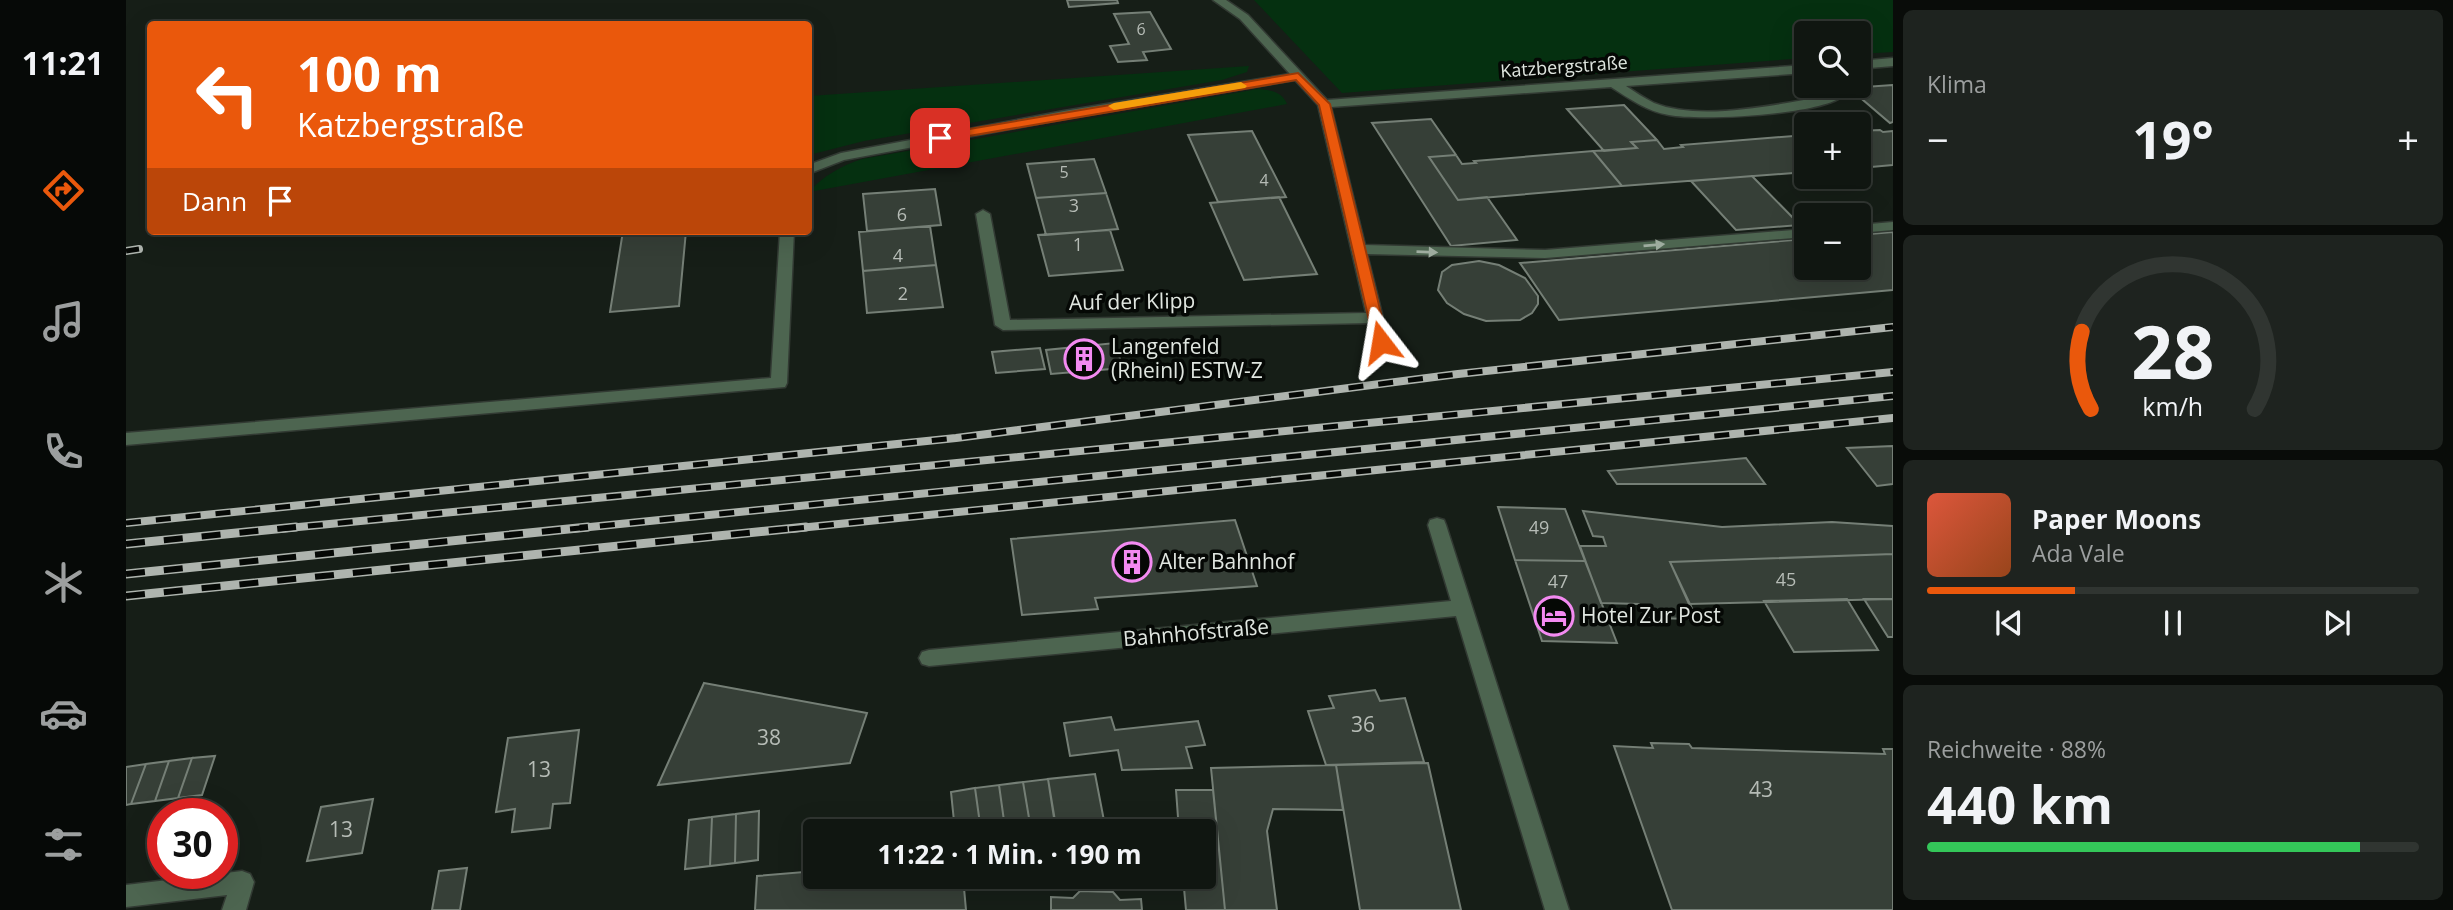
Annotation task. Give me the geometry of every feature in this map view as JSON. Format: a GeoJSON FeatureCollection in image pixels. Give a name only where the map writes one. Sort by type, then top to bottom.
{"type":"FeatureCollection","features":[{"type":"Feature","properties":{"kind":"street"},"geometry":{"type":"LineString","coordinates":[[1219,0],[1244,18],[1324,104],[1381,342]]}},
{"type":"Feature","properties":{"kind":"street"},"geometry":{"type":"LineString","coordinates":[[1871,64],[1893,62]]}},
{"type":"Feature","properties":{"kind":"street","name":"Katzbergstraße"},"geometry":{"type":"LineString","coordinates":[[1324,104],[1794,70]]}},
{"type":"Feature","properties":{"kind":"street"},"geometry":{"type":"LineString","coordinates":[[812,168],[841,156],[1298,76]]}},
{"type":"Feature","properties":{"kind":"street"},"geometry":{"type":"LineString","coordinates":[[1613,83],[1652,106],[1691,113],[1773,109],[1832,98]]}},
{"type":"Feature","properties":{"kind":"street","name":"Auf der Klipp"},"geometry":{"type":"LineString","coordinates":[[983,214],[1003,325],[1375,318]]}},
{"type":"Feature","properties":{"kind":"street"},"geometry":{"type":"LineString","coordinates":[[1871,228],[1893,226]]}},
{"type":"Feature","properties":{"kind":"street"},"geometry":{"type":"LineString","coordinates":[[1359,249],[1545,254],[1794,234]]}},
{"type":"Feature","properties":{"kind":"street"},"geometry":{"type":"LineString","coordinates":[[126,439],[779,383],[787,235]]}},
{"type":"Feature","properties":{"kind":"street"},"geometry":{"type":"LineString","coordinates":[[1437,525],[1557,910]]}},
{"type":"Feature","properties":{"kind":"street","name":"Bahnhofstraße"},"geometry":{"type":"LineString","coordinates":[[929,658],[1463,608]]}},
{"type":"Feature","properties":{"kind":"street"},"geometry":{"type":"LineString","coordinates":[[126,897],[242,883],[234,910]]}},
{"type":"Feature","properties":{"kind":"green space"},"geometry":{"type":"Polygon","coordinates":[[[1254,0],[1893,0],[1893,52],[1871,53],[1871,21],[1794,21],[1794,59],[1342,93],[1254,0]]]}},
{"type":"Feature","properties":{"kind":"green space"},"geometry":{"type":"Polygon","coordinates":[[[1249,66],[1247,72],[1222,80],[864,141],[812,154],[812,96],[1249,66]]]}},
{"type":"Feature","properties":{"kind":"green space"},"geometry":{"type":"Polygon","coordinates":[[[1258,89],[1276,92],[1287,104],[812,191],[820,181],[833,172],[862,159],[1258,89]]]}},
{"type":"Feature","properties":{"kind":"building"},"geometry":{"type":"Polygon","coordinates":[[[1067,0],[1117,0],[1118,3],[1069,7],[1067,0]]]}},
{"type":"Feature","properties":{"kind":"building"},"geometry":{"type":"Polygon","coordinates":[[[1150,12],[1171,49],[1143,52],[1147,60],[1118,62],[1110,46],[1129,44],[1114,14],[1150,12]]]}},
{"type":"Feature","properties":{"kind":"building"},"geometry":{"type":"Polygon","coordinates":[[[1893,85],[1893,122],[1890,123],[1861,98],[1871,98],[1871,86],[1893,85]]]}},
{"type":"Feature","properties":{"kind":"building"},"geometry":{"type":"Polygon","coordinates":[[[1624,105],[1657,140],[1631,142],[1637,148],[1604,151],[1567,109],[1624,105]]]}},
{"type":"Feature","properties":{"kind":"building"},"geometry":{"type":"Polygon","coordinates":[[[1431,119],[1456,155],[1429,157],[1458,200],[1487,197],[1517,240],[1451,246],[1372,123],[1431,119]]]}},
{"type":"Feature","properties":{"kind":"building"},"geometry":{"type":"Polygon","coordinates":[[[1871,130],[1893,131],[1893,165],[1871,167],[1871,130]]]}},
{"type":"Feature","properties":{"kind":"building"},"geometry":{"type":"Polygon","coordinates":[[[1252,131],[1286,197],[1218,202],[1188,135],[1252,131]]]}},
{"type":"Feature","properties":{"kind":"building"},"geometry":{"type":"Polygon","coordinates":[[[1794,136],[1794,173],[1622,186],[1593,151],[1637,148],[1631,142],[1657,140],[1664,149],[1683,147],[1681,145],[1794,136]]]}},
{"type":"Feature","properties":{"kind":"building"},"geometry":{"type":"Polygon","coordinates":[[[1593,151],[1622,186],[1458,200],[1429,157],[1456,155],[1462,164],[1593,151]]]}},
{"type":"Feature","properties":{"kind":"building"},"geometry":{"type":"Polygon","coordinates":[[[1094,159],[1106,193],[1036,198],[1027,164],[1094,159]]]}},
{"type":"Feature","properties":{"kind":"building"},"geometry":{"type":"Polygon","coordinates":[[[1752,176],[1794,219],[1794,225],[1736,230],[1691,181],[1752,176]]]}},
{"type":"Feature","properties":{"kind":"building"},"geometry":{"type":"Polygon","coordinates":[[[935,189],[941,225],[867,231],[863,194],[935,189]]]}},
{"type":"Feature","properties":{"kind":"building"},"geometry":{"type":"Polygon","coordinates":[[[1106,193],[1118,229],[1046,235],[1036,198],[1106,193]]]}},
{"type":"Feature","properties":{"kind":"building"},"geometry":{"type":"Polygon","coordinates":[[[1279,197],[1317,274],[1244,280],[1210,203],[1279,197]]]}},
{"type":"Feature","properties":{"kind":"building"},"geometry":{"type":"Polygon","coordinates":[[[930,226],[936,265],[863,271],[859,232],[930,226]]]}},
{"type":"Feature","properties":{"kind":"building"},"geometry":{"type":"Polygon","coordinates":[[[1110,230],[1123,270],[1049,276],[1038,235],[1110,230]]]}},
{"type":"Feature","properties":{"kind":"building"},"geometry":{"type":"Polygon","coordinates":[[[1893,232],[1893,290],[1559,320],[1520,263],[1794,240],[1794,280],[1871,280],[1871,234],[1893,232]]]}},
{"type":"Feature","properties":{"kind":"building"},"geometry":{"type":"Polygon","coordinates":[[[622,235],[686,235],[679,306],[610,312],[622,235]]]}},
{"type":"Feature","properties":{"kind":"building"},"geometry":{"type":"Polygon","coordinates":[[[1479,261],[1499,265],[1525,278],[1538,296],[1538,304],[1532,313],[1520,320],[1486,321],[1464,314],[1447,303],[1438,290],[1442,272],[1452,265],[1479,261]]]}},
{"type":"Feature","properties":{"kind":"building"},"geometry":{"type":"Polygon","coordinates":[[[936,265],[943,307],[867,313],[863,271],[936,265]]]}},
{"type":"Feature","properties":{"kind":"building","name":"Langenfeld (Rheinl) ESTW-Z"},"geometry":{"type":"Polygon","coordinates":[[[1115,343],[1123,368],[1051,374],[1046,350],[1115,343]]]}},
{"type":"Feature","properties":{"kind":"building"},"geometry":{"type":"Polygon","coordinates":[[[1040,348],[1045,369],[996,373],[992,352],[1040,348]]]}},
{"type":"Feature","properties":{"kind":"building"},"geometry":{"type":"Polygon","coordinates":[[[1893,446],[1893,484],[1877,486],[1847,448],[1893,446]]]}},
{"type":"Feature","properties":{"kind":"building"},"geometry":{"type":"Polygon","coordinates":[[[1746,458],[1765,484],[1617,484],[1608,471],[1746,458]]]}},
{"type":"Feature","properties":{"kind":"building"},"geometry":{"type":"Polygon","coordinates":[[[1498,507],[1565,509],[1585,561],[1515,560],[1498,507]]]}},
{"type":"Feature","properties":{"kind":"building"},"geometry":{"type":"Polygon","coordinates":[[[1583,511],[1722,527],[1832,522],[1893,526],[1893,554],[1670,562],[1697,619],[1645,618],[1639,604],[1601,603],[1580,546],[1606,546],[1603,537],[1593,536],[1583,511]]]}},
{"type":"Feature","properties":{"kind":"building","name":"Alter Bahnhof"},"geometry":{"type":"Polygon","coordinates":[[[1235,520],[1257,586],[1095,598],[1098,609],[1022,615],[1011,539],[1235,520]]]}},
{"type":"Feature","properties":{"kind":"building"},"geometry":{"type":"Polygon","coordinates":[[[1893,554],[1893,599],[1689,604],[1670,562],[1893,554]]]}},
{"type":"Feature","properties":{"kind":"building"},"geometry":{"type":"Polygon","coordinates":[[[1515,560],[1585,561],[1617,643],[1542,641],[1515,560]]]}},
{"type":"Feature","properties":{"kind":"building"},"geometry":{"type":"Polygon","coordinates":[[[1847,599],[1878,650],[1794,652],[1764,601],[1847,599]]]}},
{"type":"Feature","properties":{"kind":"building"},"geometry":{"type":"Polygon","coordinates":[[[1864,599],[1893,599],[1893,637],[1888,637],[1864,599]]]}},
{"type":"Feature","properties":{"kind":"building"},"geometry":{"type":"Polygon","coordinates":[[[704,683],[867,713],[850,763],[658,785],[704,683]]]}},
{"type":"Feature","properties":{"kind":"building"},"geometry":{"type":"Polygon","coordinates":[[[1375,690],[1380,701],[1405,698],[1424,762],[1326,765],[1308,711],[1334,708],[1329,696],[1375,690]]]}},
{"type":"Feature","properties":{"kind":"building"},"geometry":{"type":"Polygon","coordinates":[[[1111,717],[1115,730],[1198,721],[1205,745],[1186,747],[1192,768],[1122,770],[1118,750],[1070,756],[1064,723],[1111,717]]]}},
{"type":"Feature","properties":{"kind":"building"},"geometry":{"type":"Polygon","coordinates":[[[579,730],[570,803],[553,804],[550,828],[512,832],[515,809],[496,812],[508,738],[579,730]]]}},
{"type":"Feature","properties":{"kind":"building"},"geometry":{"type":"Polygon","coordinates":[[[1651,743],[1689,744],[1692,748],[1885,754],[1883,749],[1893,749],[1893,910],[1672,910],[1614,746],[1653,748],[1651,743]]]}},
{"type":"Feature","properties":{"kind":"building"},"geometry":{"type":"Polygon","coordinates":[[[215,756],[202,795],[178,798],[192,758],[215,756]]]}},
{"type":"Feature","properties":{"kind":"building"},"geometry":{"type":"Polygon","coordinates":[[[192,758],[178,798],[156,798],[169,761],[192,758]]]}},
{"type":"Feature","properties":{"kind":"building"},"geometry":{"type":"Polygon","coordinates":[[[169,761],[156,798],[147,798],[147,802],[131,804],[146,764],[169,761]]]}},
{"type":"Feature","properties":{"kind":"building"},"geometry":{"type":"Polygon","coordinates":[[[1428,763],[1461,910],[1360,910],[1336,765],[1428,763]]]}},
{"type":"Feature","properties":{"kind":"building"},"geometry":{"type":"Polygon","coordinates":[[[146,764],[131,804],[126,805],[126,767],[146,764]]]}},
{"type":"Feature","properties":{"kind":"building"},"geometry":{"type":"Polygon","coordinates":[[[1336,765],[1343,810],[1273,809],[1267,831],[1277,910],[1225,910],[1211,768],[1336,765]]]}},
{"type":"Feature","properties":{"kind":"building"},"geometry":{"type":"Polygon","coordinates":[[[1095,774],[1104,819],[1054,819],[1048,779],[1095,774]]]}},
{"type":"Feature","properties":{"kind":"building"},"geometry":{"type":"Polygon","coordinates":[[[1048,779],[1055,819],[1029,819],[1023,782],[1048,779]]]}},
{"type":"Feature","properties":{"kind":"building"},"geometry":{"type":"Polygon","coordinates":[[[1023,782],[1029,819],[1004,819],[999,785],[1023,782]]]}},
{"type":"Feature","properties":{"kind":"building"},"geometry":{"type":"Polygon","coordinates":[[[999,785],[1004,819],[979,819],[975,788],[999,785]]]}},
{"type":"Feature","properties":{"kind":"building"},"geometry":{"type":"Polygon","coordinates":[[[975,788],[979,819],[954,819],[951,792],[975,788]]]}},
{"type":"Feature","properties":{"kind":"building"},"geometry":{"type":"Polygon","coordinates":[[[1176,790],[1213,790],[1216,819],[1178,819],[1176,790]]]}},
{"type":"Feature","properties":{"kind":"building"},"geometry":{"type":"Polygon","coordinates":[[[373,799],[362,853],[307,861],[321,807],[373,799]]]}},
{"type":"Feature","properties":{"kind":"building"},"geometry":{"type":"Polygon","coordinates":[[[759,811],[758,860],[735,863],[736,814],[759,811]]]}},
{"type":"Feature","properties":{"kind":"building"},"geometry":{"type":"Polygon","coordinates":[[[736,814],[735,863],[710,866],[712,817],[736,814]]]}},
{"type":"Feature","properties":{"kind":"building"},"geometry":{"type":"Polygon","coordinates":[[[712,817],[710,866],[685,869],[689,820],[712,817]]]}},
{"type":"Feature","properties":{"kind":"building"},"geometry":{"type":"Polygon","coordinates":[[[1216,820],[1225,910],[1186,910],[1184,889],[1216,889],[1216,820]]]}},
{"type":"Feature","properties":{"kind":"building"},"geometry":{"type":"Polygon","coordinates":[[[467,868],[460,910],[432,910],[439,871],[467,868]]]}},
{"type":"Feature","properties":{"kind":"building"},"geometry":{"type":"Polygon","coordinates":[[[803,872],[803,889],[964,889],[966,910],[755,910],[757,876],[803,872]]]}},
{"type":"Feature","properties":{"kind":"building"},"geometry":{"type":"Polygon","coordinates":[[[1080,891],[1113,892],[1120,900],[1141,899],[1142,910],[1051,910],[1051,897],[1073,898],[1080,891]]]}},
{"type":"Feature","properties":{"kind":"railway"},"geometry":{"type":"LineString","coordinates":[[126,251],[139,249]]}},
{"type":"Feature","properties":{"kind":"railway"},"geometry":{"type":"LineString","coordinates":[[126,523],[956,438],[1458,374],[1893,327]]}},
{"type":"Feature","properties":{"kind":"railway"},"geometry":{"type":"LineString","coordinates":[[278,529],[1893,372]]}},
{"type":"Feature","properties":{"kind":"railway"},"geometry":{"type":"LineString","coordinates":[[570,529],[1893,396]]}},
{"type":"Feature","properties":{"kind":"railway"},"geometry":{"type":"LineString","coordinates":[[789,529],[1893,418]]}},
{"type":"Feature","properties":{"kind":"railway"},"geometry":{"type":"LineString","coordinates":[[126,544],[296,527]]}},
{"type":"Feature","properties":{"kind":"railway"},"geometry":{"type":"LineString","coordinates":[[126,574],[588,527]]}},
{"type":"Feature","properties":{"kind":"railway"},"geometry":{"type":"LineString","coordinates":[[126,596],[806,527]]}},
{"type":"Feature","properties":{"kind":"slow traffic"},"geometry":{"type":"LineString","coordinates":[[1114,106],[1241,86]]}},
{"type":"Feature","properties":{"kind":"place","name":"Langenfeld (Rheinl) ESTW-Z"},"geometry":{"type":"Point","coordinates":[1084,359]}},
{"type":"Feature","properties":{"kind":"place","name":"Alter Bahnhof"},"geometry":{"type":"Point","coordinates":[1132,562]}},
{"type":"Feature","properties":{"kind":"place","name":"Hotel Zur Post"},"geometry":{"type":"Point","coordinates":[1554,616]}},
{"type":"Feature","properties":{"kind":"route"},"geometry":{"type":"LineString","coordinates":[[940,138],[1298,76],[1324,104],[1381,342]]}}]}
